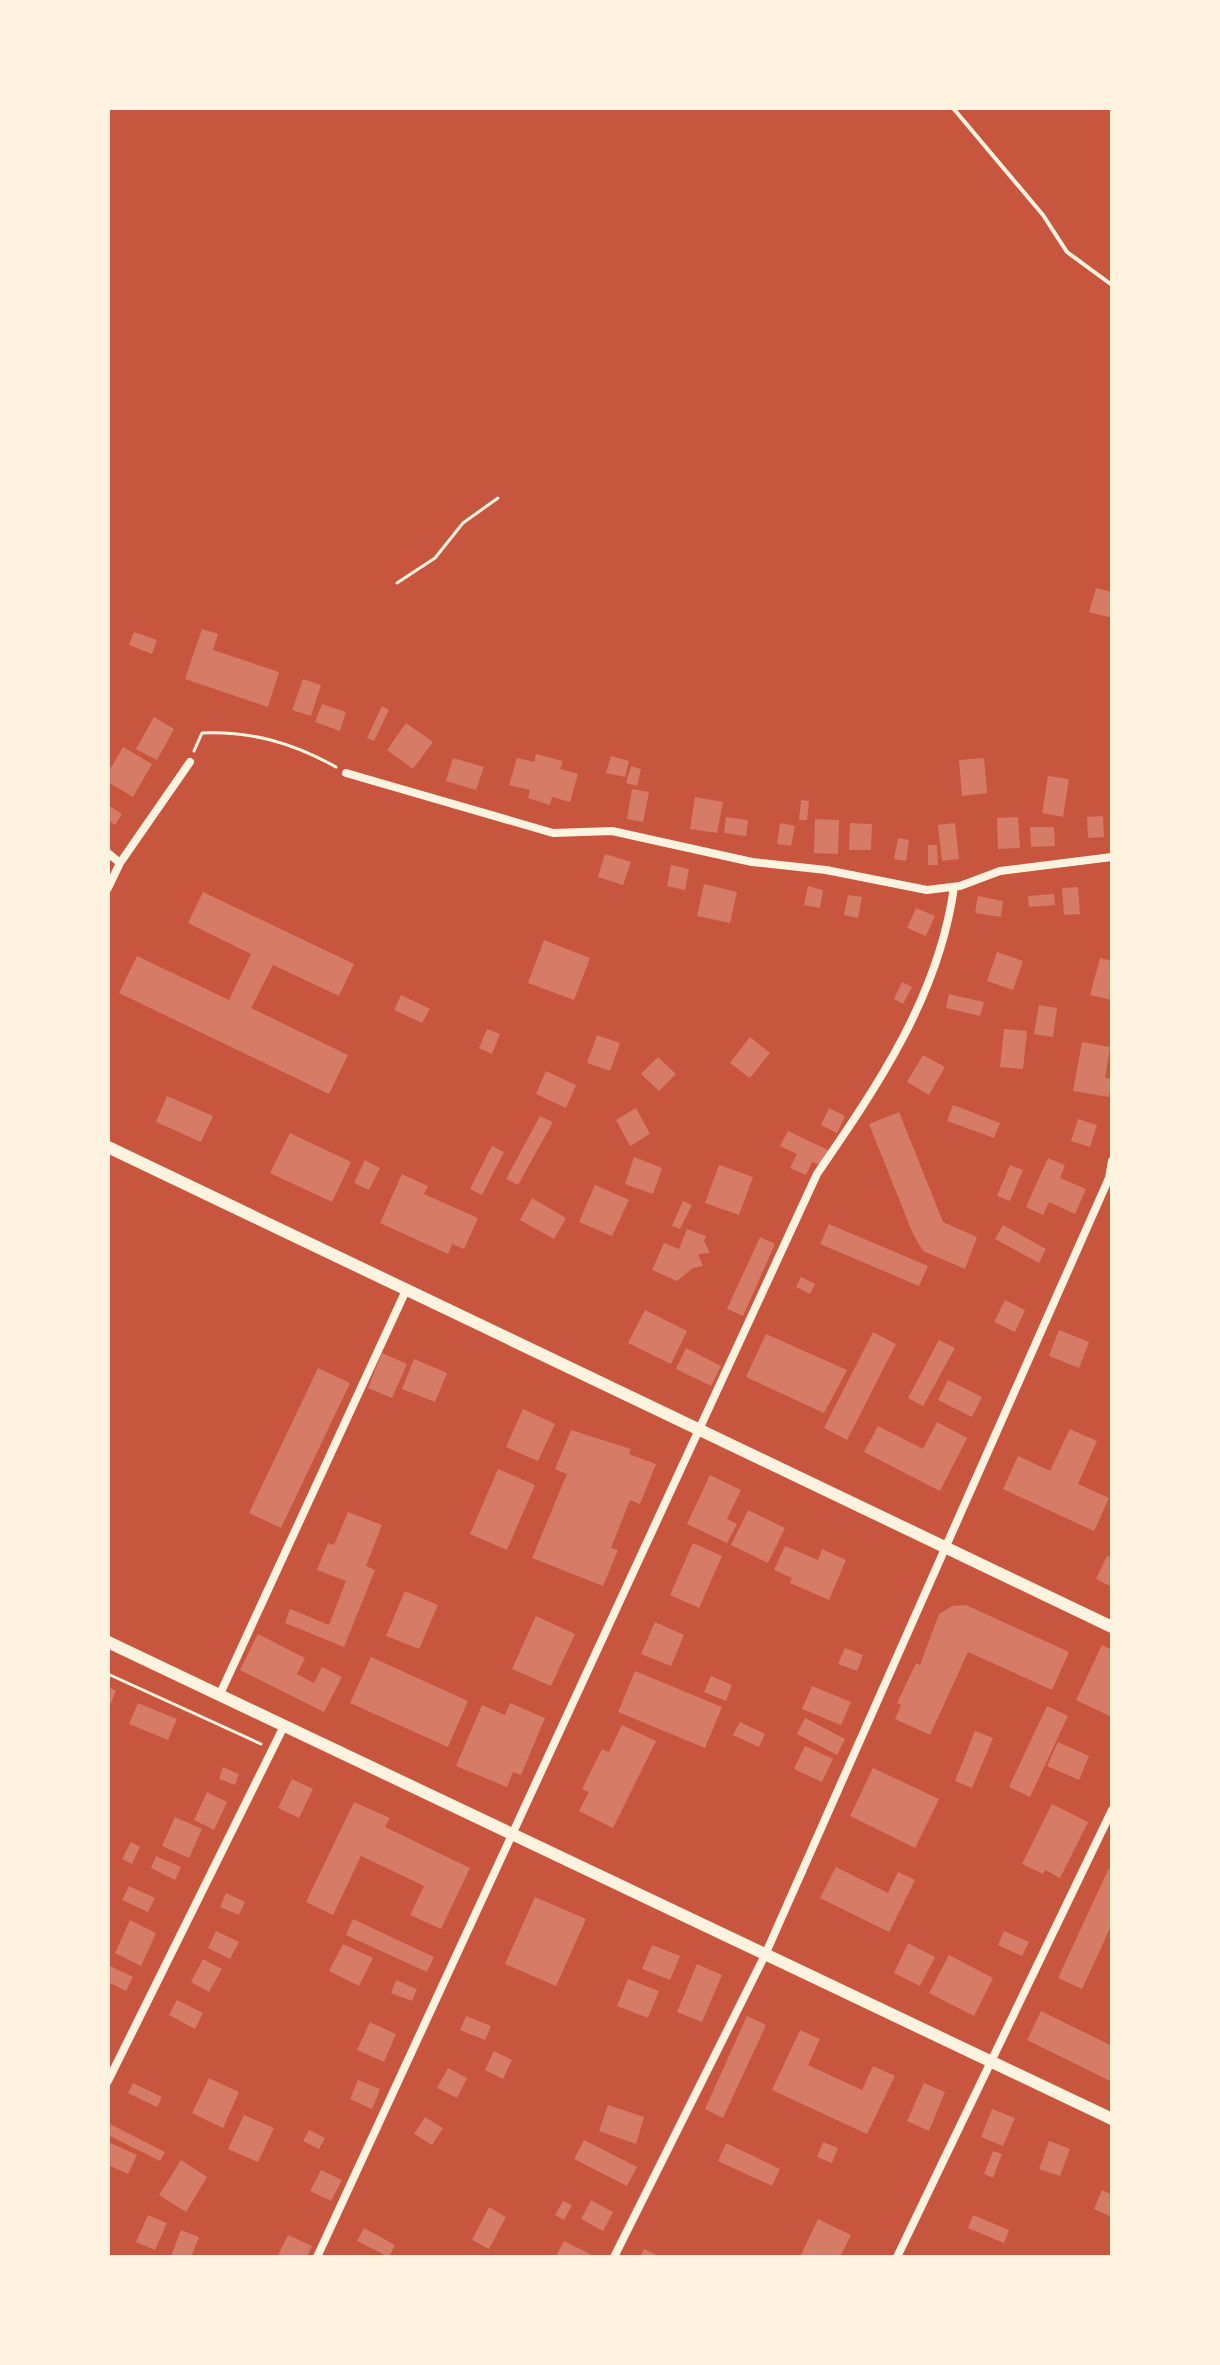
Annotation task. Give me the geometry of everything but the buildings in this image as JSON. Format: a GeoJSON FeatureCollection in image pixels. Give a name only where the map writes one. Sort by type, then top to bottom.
{"type":"FeatureCollection","features":[{"type":"Feature","properties":{"kind":"main road"},"geometry":{"type":"LineString","coordinates":[[108,1147],[1112,1627]]}},
{"type":"Feature","properties":{"kind":"main road"},"geometry":{"type":"LineString","coordinates":[[108,1642],[1112,2119]]}},
{"type":"Feature","properties":{"kind":"street"},"geometry":{"type":"LineString","coordinates":[[108,888],[120,863],[190,762]]}},
{"type":"Feature","properties":{"kind":"street"},"geometry":{"type":"LineString","coordinates":[[346,773],[553,833],[612,831],[752,862],[826,870],[927,890],[954,887],[1000,871],[1112,857]]}},
{"type":"Feature","properties":{"kind":"street"},"geometry":{"type":"LineString","coordinates":[[108,853],[120,863]]}},
{"type":"Feature","properties":{"kind":"street"},"geometry":{"type":"LineString","coordinates":[[317,2257],[817,1174],[878,1085],[922,1002],[948,933],[954,887]]}},
{"type":"Feature","properties":{"kind":"street"},"geometry":{"type":"LineString","coordinates":[[614,2257],[765,1955],[1109,1178],[1112,1161]]}},
{"type":"Feature","properties":{"kind":"street"},"geometry":{"type":"LineString","coordinates":[[220,1694],[407,1288]]}},
{"type":"Feature","properties":{"kind":"street"},"geometry":{"type":"LineString","coordinates":[[108,2081],[284,1726]]}},
{"type":"Feature","properties":{"kind":"street"},"geometry":{"type":"LineString","coordinates":[[897,2257],[1112,1810]]}},
{"type":"Feature","properties":{"kind":"lane"},"geometry":{"type":"LineString","coordinates":[[953,108],[1043,215],[1067,252],[1112,285]]}},
{"type":"Feature","properties":{"kind":"path"},"geometry":{"type":"LineString","coordinates":[[397,583],[435,558],[463,523],[498,498]]}},
{"type":"Feature","properties":{"kind":"path"},"geometry":{"type":"LineString","coordinates":[[190,762],[202,733],[240,732],[299,747],[346,773]]}},
{"type":"Feature","properties":{"kind":"path"},"geometry":{"type":"LineString","coordinates":[[108,1674],[272,1749]]}}]}
